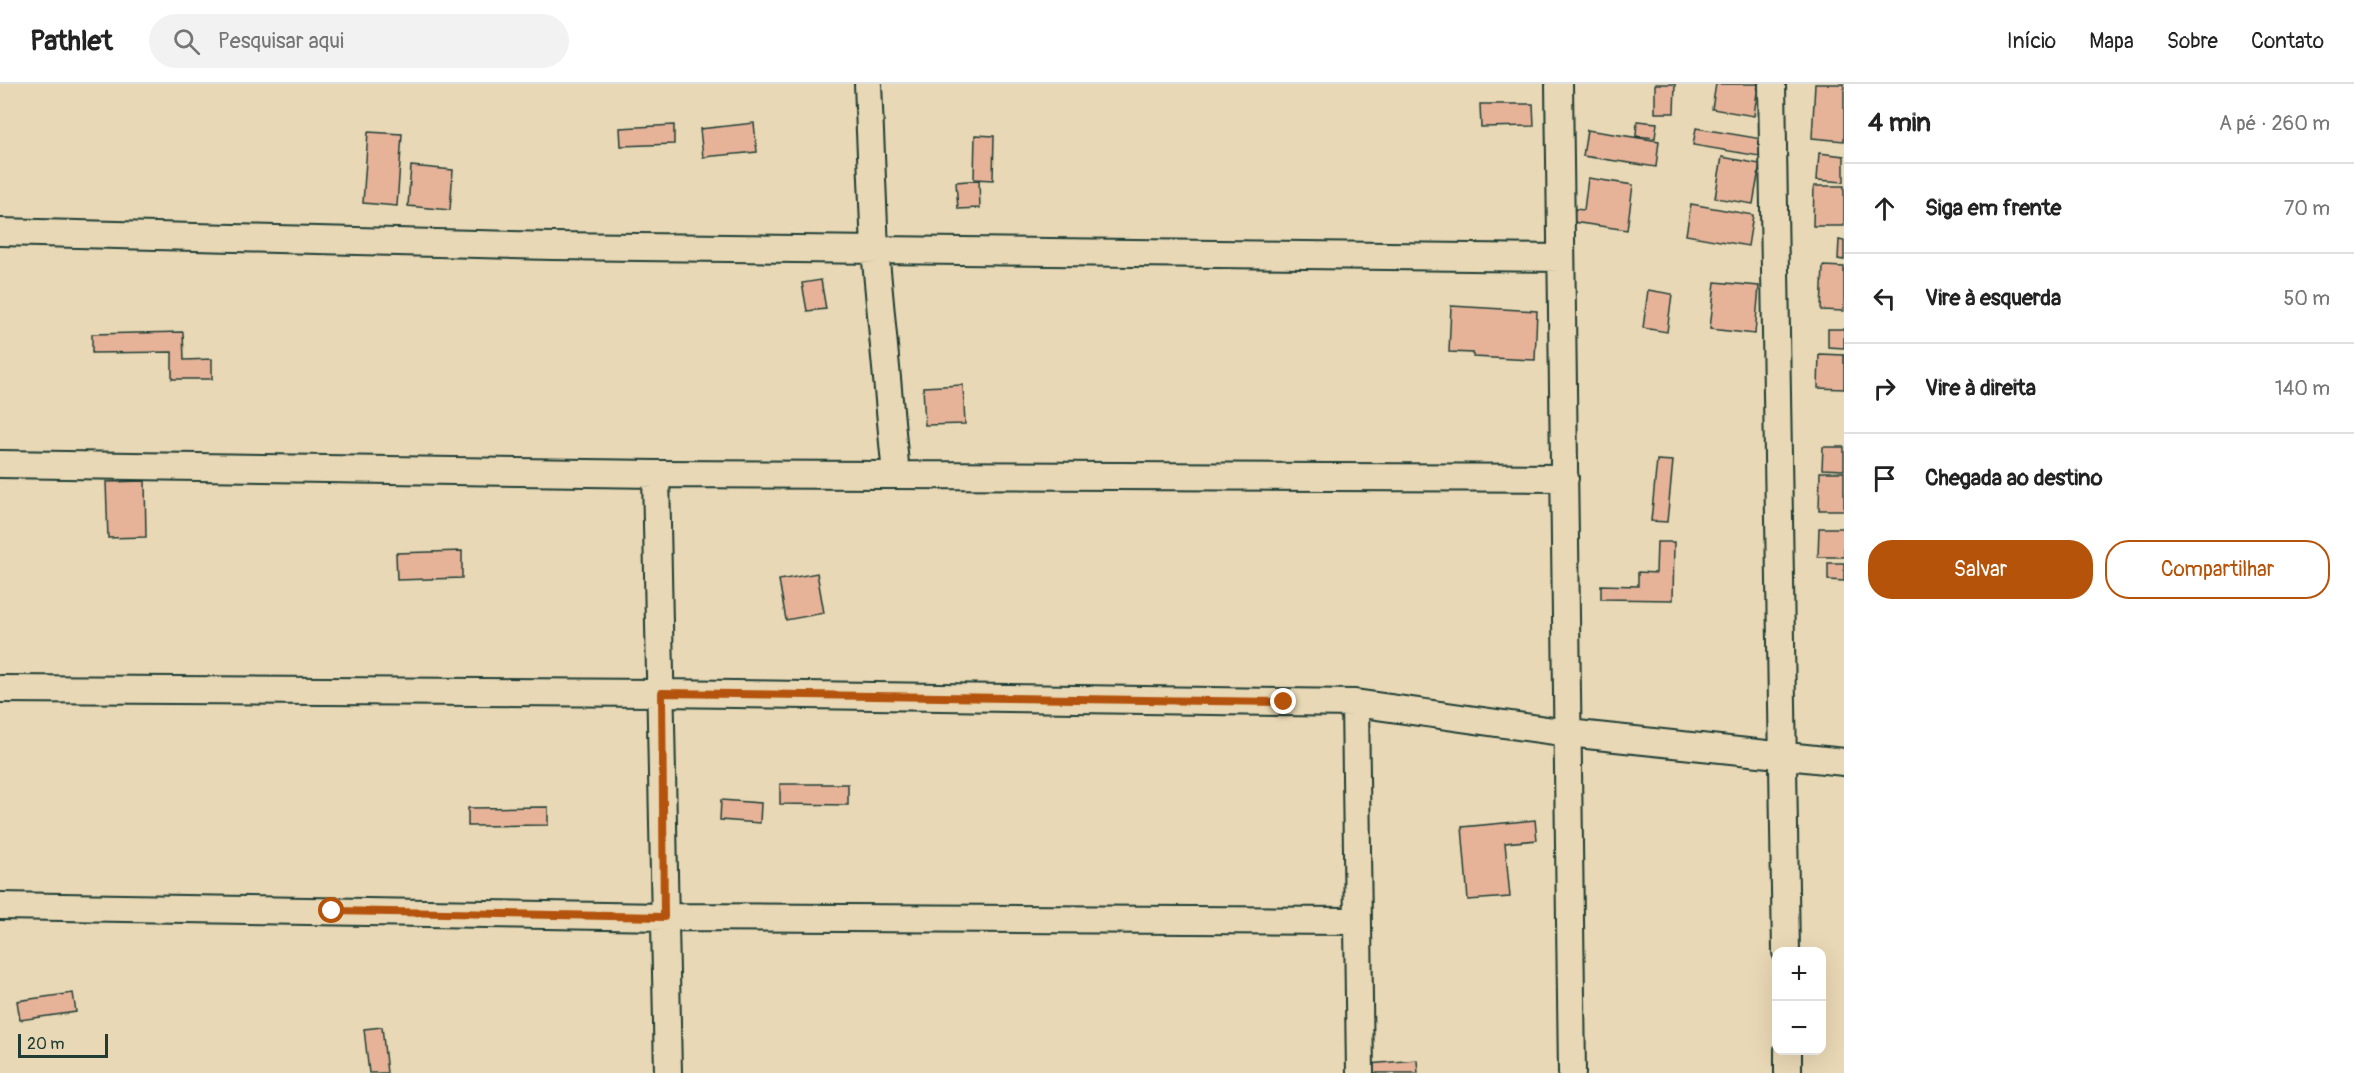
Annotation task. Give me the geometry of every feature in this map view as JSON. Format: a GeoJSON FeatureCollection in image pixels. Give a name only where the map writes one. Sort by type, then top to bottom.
{"type":"FeatureCollection","features":[{"type":"Feature","properties":{"kind":"street"},"geometry":{"type":"LineString","coordinates":[[868,84],[875,250],[896,475]]}},
{"type":"Feature","properties":{"kind":"street"},"geometry":{"type":"LineString","coordinates":[[1559,84],[1572,1073]]}},
{"type":"Feature","properties":{"kind":"street"},"geometry":{"type":"LineString","coordinates":[[1772,84],[1786,947]]}},
{"type":"Feature","properties":{"kind":"street"},"geometry":{"type":"LineString","coordinates":[[0,232],[552,246],[1561,258]]}},
{"type":"Feature","properties":{"kind":"street"},"geometry":{"type":"LineString","coordinates":[[0,464],[656,474],[1565,478]]}},
{"type":"Feature","properties":{"kind":"street"},"geometry":{"type":"LineString","coordinates":[[656,474],[668,1073]]}},
{"type":"Feature","properties":{"kind":"street"},"geometry":{"type":"LineString","coordinates":[[0,689],[662,693],[1355,703],[1568,733],[1844,762]]}},
{"type":"Feature","properties":{"kind":"street"},"geometry":{"type":"LineString","coordinates":[[1355,703],[1360,1073]]}},
{"type":"Feature","properties":{"kind":"street"},"geometry":{"type":"LineString","coordinates":[[0,906],[664,917],[1358,921]]}},
{"type":"Feature","properties":{"kind":"street"},"geometry":{"type":"LineString","coordinates":[[1788,1055],[1788,1073]]}},
{"type":"Feature","properties":{"kind":"building"},"geometry":{"type":"Polygon","coordinates":[[[1655,84],[1675,84],[1674,113],[1655,113],[1655,84]]]}},
{"type":"Feature","properties":{"kind":"building"},"geometry":{"type":"Polygon","coordinates":[[[1716,84],[1758,84],[1754,116],[1712,109],[1716,84]]]}},
{"type":"Feature","properties":{"kind":"building"},"geometry":{"type":"Polygon","coordinates":[[[1815,84],[1844,84],[1844,141],[1812,138],[1815,84]]]}},
{"type":"Feature","properties":{"kind":"building"},"geometry":{"type":"Polygon","coordinates":[[[1480,104],[1533,104],[1534,126],[1481,127],[1480,104]]]}},
{"type":"Feature","properties":{"kind":"building"},"geometry":{"type":"Polygon","coordinates":[[[1637,121],[1657,123],[1655,138],[1636,136],[1637,121]]]}},
{"type":"Feature","properties":{"kind":"building"},"geometry":{"type":"Polygon","coordinates":[[[754,123],[757,152],[703,157],[700,129],[754,123]]]}},
{"type":"Feature","properties":{"kind":"building"},"geometry":{"type":"Polygon","coordinates":[[[674,125],[674,144],[621,146],[620,128],[674,125]]]}},
{"type":"Feature","properties":{"kind":"building"},"geometry":{"type":"Polygon","coordinates":[[[1696,128],[1762,139],[1759,156],[1693,145],[1696,128]]]}},
{"type":"Feature","properties":{"kind":"building"},"geometry":{"type":"Polygon","coordinates":[[[1587,130],[1659,141],[1656,167],[1583,156],[1587,130]]]}},
{"type":"Feature","properties":{"kind":"building"},"geometry":{"type":"Polygon","coordinates":[[[368,132],[402,134],[397,206],[363,203],[368,132]]]}},
{"type":"Feature","properties":{"kind":"building"},"geometry":{"type":"Polygon","coordinates":[[[975,135],[994,136],[993,180],[974,179],[975,135]]]}},
{"type":"Feature","properties":{"kind":"building"},"geometry":{"type":"Polygon","coordinates":[[[1819,153],[1844,156],[1844,182],[1817,180],[1819,153]]]}},
{"type":"Feature","properties":{"kind":"building"},"geometry":{"type":"Polygon","coordinates":[[[1722,157],[1760,164],[1753,204],[1715,198],[1722,157]]]}},
{"type":"Feature","properties":{"kind":"building"},"geometry":{"type":"Polygon","coordinates":[[[411,166],[453,170],[450,210],[408,206],[411,166]]]}},
{"type":"Feature","properties":{"kind":"building"},"geometry":{"type":"Polygon","coordinates":[[[1588,178],[1633,185],[1627,230],[1573,222],[1575,209],[1584,210],[1588,178]]]}},
{"type":"Feature","properties":{"kind":"building"},"geometry":{"type":"Polygon","coordinates":[[[979,180],[980,208],[958,209],[956,182],[979,180]]]}},
{"type":"Feature","properties":{"kind":"building"},"geometry":{"type":"Polygon","coordinates":[[[1814,186],[1844,186],[1844,226],[1813,226],[1814,186]]]}},
{"type":"Feature","properties":{"kind":"building"},"geometry":{"type":"Polygon","coordinates":[[[1691,204],[1753,215],[1748,246],[1686,235],[1691,204]]]}},
{"type":"Feature","properties":{"kind":"building"},"geometry":{"type":"Polygon","coordinates":[[[1839,240],[1844,241],[1844,260],[1838,259],[1839,240]]]}},
{"type":"Feature","properties":{"kind":"building"},"geometry":{"type":"Polygon","coordinates":[[[1823,266],[1844,267],[1844,311],[1821,310],[1823,266]]]}},
{"type":"Feature","properties":{"kind":"building"},"geometry":{"type":"Polygon","coordinates":[[[821,280],[826,309],[807,311],[802,283],[821,280]]]}},
{"type":"Feature","properties":{"kind":"building"},"geometry":{"type":"Polygon","coordinates":[[[1715,282],[1759,286],[1755,334],[1710,329],[1715,282]]]}},
{"type":"Feature","properties":{"kind":"building"},"geometry":{"type":"Polygon","coordinates":[[[1648,290],[1672,294],[1667,332],[1643,328],[1648,290]]]}},
{"type":"Feature","properties":{"kind":"building"},"geometry":{"type":"Polygon","coordinates":[[[1451,306],[1537,311],[1535,360],[1473,357],[1473,353],[1449,352],[1451,306]]]}},
{"type":"Feature","properties":{"kind":"building"},"geometry":{"type":"Polygon","coordinates":[[[1828,329],[1844,329],[1844,348],[1828,347],[1828,329]]]}},
{"type":"Feature","properties":{"kind":"building"},"geometry":{"type":"Polygon","coordinates":[[[183,332],[184,360],[212,359],[212,379],[172,379],[172,352],[92,353],[92,334],[183,332]]]}},
{"type":"Feature","properties":{"kind":"building"},"geometry":{"type":"Polygon","coordinates":[[[1819,354],[1844,355],[1844,389],[1818,388],[1819,354]]]}},
{"type":"Feature","properties":{"kind":"building"},"geometry":{"type":"Polygon","coordinates":[[[963,385],[965,424],[925,425],[923,387],[963,385]]]}},
{"type":"Feature","properties":{"kind":"building"},"geometry":{"type":"Polygon","coordinates":[[[1823,447],[1844,447],[1844,470],[1822,469],[1823,447]]]}},
{"type":"Feature","properties":{"kind":"building"},"geometry":{"type":"Polygon","coordinates":[[[1657,460],[1673,461],[1667,522],[1651,521],[1657,460]]]}},
{"type":"Feature","properties":{"kind":"building"},"geometry":{"type":"Polygon","coordinates":[[[1820,472],[1844,472],[1844,510],[1819,510],[1820,472]]]}},
{"type":"Feature","properties":{"kind":"building"},"geometry":{"type":"Polygon","coordinates":[[[145,481],[146,537],[108,538],[106,482],[145,481]]]}},
{"type":"Feature","properties":{"kind":"building"},"geometry":{"type":"Polygon","coordinates":[[[1819,528],[1844,528],[1844,557],[1818,557],[1819,528]]]}},
{"type":"Feature","properties":{"kind":"building"},"geometry":{"type":"Polygon","coordinates":[[[1657,542],[1674,542],[1673,600],[1601,599],[1601,585],[1638,586],[1638,572],[1656,573],[1657,542]]]}},
{"type":"Feature","properties":{"kind":"building"},"geometry":{"type":"Polygon","coordinates":[[[462,551],[462,578],[397,580],[396,553],[462,551]]]}},
{"type":"Feature","properties":{"kind":"building"},"geometry":{"type":"Polygon","coordinates":[[[1828,563],[1844,563],[1844,581],[1828,580],[1828,563]]]}},
{"type":"Feature","properties":{"kind":"building"},"geometry":{"type":"Polygon","coordinates":[[[817,573],[824,613],[786,620],[779,580],[817,573]]]}},
{"type":"Feature","properties":{"kind":"building"},"geometry":{"type":"Polygon","coordinates":[[[780,784],[848,784],[848,805],[780,804],[780,784]]]}},
{"type":"Feature","properties":{"kind":"building"},"geometry":{"type":"Polygon","coordinates":[[[721,800],[761,803],[760,823],[720,820],[721,800]]]}},
{"type":"Feature","properties":{"kind":"building"},"geometry":{"type":"Polygon","coordinates":[[[548,807],[548,825],[468,826],[468,808],[548,807]]]}},
{"type":"Feature","properties":{"kind":"building"},"geometry":{"type":"Polygon","coordinates":[[[1535,820],[1537,840],[1505,843],[1510,897],[1468,900],[1462,827],[1535,820]]]}},
{"type":"Feature","properties":{"kind":"building"},"geometry":{"type":"Polygon","coordinates":[[[73,993],[76,1012],[20,1020],[17,1001],[73,993]]]}},
{"type":"Feature","properties":{"kind":"building"},"geometry":{"type":"Polygon","coordinates":[[[382,1027],[387,1073],[369,1073],[364,1029],[382,1027]]]}},
{"type":"Feature","properties":{"kind":"building"},"geometry":{"type":"Polygon","coordinates":[[[1417,1060],[1418,1073],[1369,1073],[1368,1064],[1417,1060]]]}},
{"type":"Feature","properties":{"kind":"route"},"geometry":{"type":"LineString","coordinates":[[332,911],[664,917],[662,693],[1284,702]]}}]}
